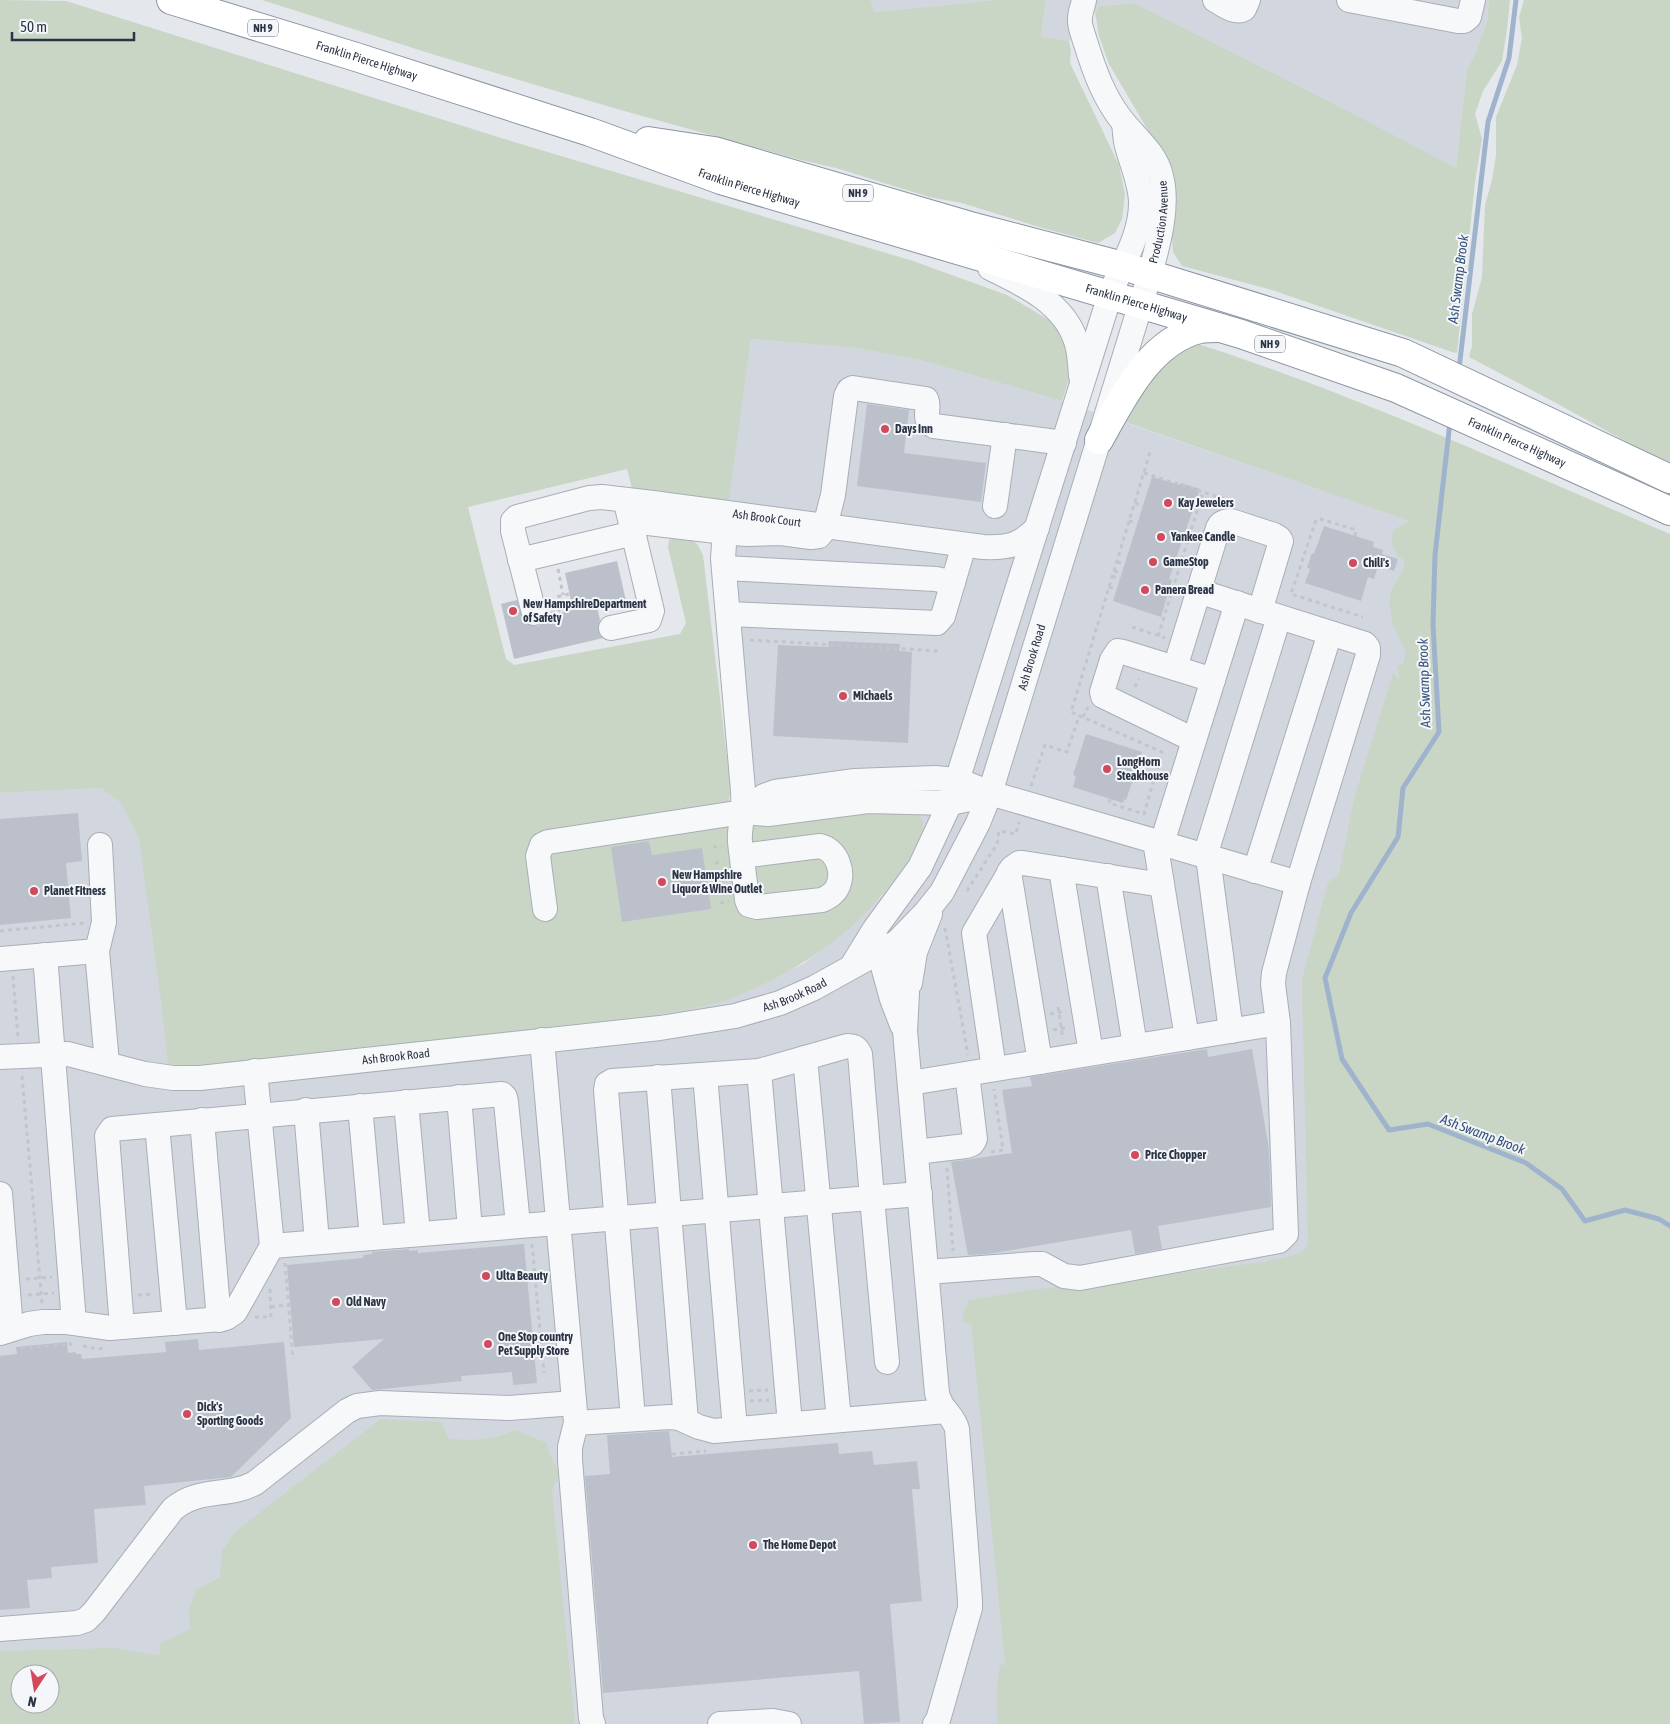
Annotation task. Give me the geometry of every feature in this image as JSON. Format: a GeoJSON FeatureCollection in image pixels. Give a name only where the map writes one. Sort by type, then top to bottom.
{"type":"FeatureCollection","features":[{"type":"Feature","properties":{"kind":"highway","name":"Franklin Pierce Highway"},"geometry":{"type":"LineString","coordinates":[[171,0],[590,132],[721,180],[1222,328],[1396,388],[1670,511]]}},
{"type":"Feature","properties":{"kind":"highway","name":"Franklin Pierce Highway"},"geometry":{"type":"LineString","coordinates":[[590,132],[714,151],[970,226],[1123,266],[1403,352],[1670,479]]}},
{"type":"Feature","properties":{"kind":"highway"},"geometry":{"type":"LineString","coordinates":[[1099,440],[1131,383],[1166,346],[1184,335],[1201,329],[1222,328]]}},
{"type":"Feature","properties":{"kind":"street","name":"Production Avenue"},"geometry":{"type":"LineString","coordinates":[[1084,0],[1079,20],[1094,71],[1105,94],[1124,123],[1142,142],[1157,164],[1162,177],[1164,190],[1161,229],[1141,304]]}},
{"type":"Feature","properties":{"kind":"street"},"geometry":{"type":"LineString","coordinates":[[1215,0],[1234,10],[1240,11],[1244,9],[1248,0]]}},
{"type":"Feature","properties":{"kind":"street"},"geometry":{"type":"LineString","coordinates":[[1349,0],[1458,21],[1469,17],[1472,12],[1473,0]]}},
{"type":"Feature","properties":{"kind":"street","name":"Production Avenue"},"geometry":{"type":"LineString","coordinates":[[883,941],[950,803],[1110,295],[1123,266],[1139,221],[1140,190],[1127,144],[1124,123]]}},
{"type":"Feature","properties":{"kind":"street"},"geometry":{"type":"LineString","coordinates":[[950,248],[1029,288],[1052,305],[1065,320],[1076,341],[1082,384]]}},
{"type":"Feature","properties":{"kind":"street","name":"Ash Brook Road"},"geometry":{"type":"LineString","coordinates":[[9,1050],[52,1055],[68,1054],[145,1074],[172,1078],[200,1078],[660,1028],[735,1016],[780,1003],[814,988],[851,966],[883,941],[926,912],[942,892],[978,823],[990,793],[1141,304]]}},
{"type":"Feature","properties":{"kind":"street"},"geometry":{"type":"LineString","coordinates":[[825,526],[835,484],[846,396],[849,390],[853,388],[926,398],[928,402],[926,416],[930,424],[1064,443]]}},
{"type":"Feature","properties":{"kind":"street"},"geometry":{"type":"LineString","coordinates":[[995,506],[1005,435]]}},
{"type":"Feature","properties":{"kind":"street"},"geometry":{"type":"LineString","coordinates":[[538,614],[520,560],[512,525],[513,520],[516,517],[590,498],[602,497],[630,518],[652,605],[649,620],[611,628]]}},
{"type":"Feature","properties":{"kind":"street"},"geometry":{"type":"LineString","coordinates":[[520,560],[554,552],[630,518],[726,523]]}},
{"type":"Feature","properties":{"kind":"street"},"geometry":{"type":"LineString","coordinates":[[1175,668],[1220,524],[1226,521],[1234,522],[1274,534],[1281,541],[1270,614],[1206,856],[1231,1031]]}},
{"type":"Feature","properties":{"kind":"street","name":"Ash Brook Court"},"geometry":{"type":"LineString","coordinates":[[742,856],[740,825],[742,779],[724,568],[726,523],[825,526],[999,548],[1019,543],[1037,528]]}},
{"type":"Feature","properties":{"kind":"street"},"geometry":{"type":"LineString","coordinates":[[728,614],[937,623],[944,616],[964,545]]}},
{"type":"Feature","properties":{"kind":"street"},"geometry":{"type":"LineString","coordinates":[[724,568],[936,579],[953,584]]}},
{"type":"Feature","properties":{"kind":"street"},"geometry":{"type":"LineString","coordinates":[[927,1272],[1042,1264],[1064,1276],[1080,1278],[1270,1243],[1284,1238],[1286,1228],[1278,1023],[1273,984],[1274,973],[1298,883],[1368,655],[1368,648],[1365,644],[1198,591]]}},
{"type":"Feature","properties":{"kind":"street"},"geometry":{"type":"LineString","coordinates":[[1187,1038],[1162,885],[1158,842],[1194,740],[1237,604]]}},
{"type":"Feature","properties":{"kind":"street"},"geometry":{"type":"LineString","coordinates":[[1255,871],[1330,633]]}},
{"type":"Feature","properties":{"kind":"street"},"geometry":{"type":"LineString","coordinates":[[1194,740],[1103,696],[1102,692],[1112,660],[1118,651],[1213,680]]}},
{"type":"Feature","properties":{"kind":"street"},"geometry":{"type":"LineString","coordinates":[[742,812],[764,796],[775,792],[828,783],[887,779],[935,778],[958,780],[990,793],[1298,883]]}},
{"type":"Feature","properties":{"kind":"street"},"geometry":{"type":"LineString","coordinates":[[545,910],[538,856],[542,845],[548,842],[742,812],[768,814],[868,801],[950,803],[990,793]]}},
{"type":"Feature","properties":{"kind":"street"},"geometry":{"type":"LineString","coordinates":[[100,845],[104,922],[98,951],[107,1063]]}},
{"type":"Feature","properties":{"kind":"street"},"geometry":{"type":"LineString","coordinates":[[994,1078],[974,933],[1009,872],[1015,865],[1019,863],[1162,885]]}},
{"type":"Feature","properties":{"kind":"street"},"geometry":{"type":"LineString","coordinates":[[1060,869],[1091,1054]]}},
{"type":"Feature","properties":{"kind":"street"},"geometry":{"type":"LineString","coordinates":[[1009,872],[1040,1062]]}},
{"type":"Feature","properties":{"kind":"street"},"geometry":{"type":"LineString","coordinates":[[1108,876],[1135,1046]]}},
{"type":"Feature","properties":{"kind":"street"},"geometry":{"type":"LineString","coordinates":[[935,1724],[938,1720],[970,1608],[957,1429],[954,1421],[938,1402],[937,1394],[905,1031],[907,1002],[919,940],[927,919],[942,892]]}},
{"type":"Feature","properties":{"kind":"street"},"geometry":{"type":"LineString","coordinates":[[883,941],[905,978],[907,1002]]}},
{"type":"Feature","properties":{"kind":"street"},"geometry":{"type":"LineString","coordinates":[[883,941],[895,1008],[905,1031]]}},
{"type":"Feature","properties":{"kind":"street"},"geometry":{"type":"LineString","coordinates":[[6,964],[45,955],[98,951]]}},
{"type":"Feature","properties":{"kind":"street"},"geometry":{"type":"LineString","coordinates":[[45,955],[76,1337]]}},
{"type":"Feature","properties":{"kind":"street"},"geometry":{"type":"LineString","coordinates":[[910,1083],[967,1074],[994,1078],[1040,1062],[1278,1023]]}},
{"type":"Feature","properties":{"kind":"street"},"geometry":{"type":"LineString","coordinates":[[542,1040],[575,1413],[570,1460],[593,1724]]}},
{"type":"Feature","properties":{"kind":"street"},"geometry":{"type":"LineString","coordinates":[[633,1420],[606,1090],[607,1084],[620,1080],[759,1071],[848,1046],[857,1048],[860,1054],[887,1362]]}},
{"type":"Feature","properties":{"kind":"street"},"geometry":{"type":"LineString","coordinates":[[805,1058],[839,1420]]}},
{"type":"Feature","properties":{"kind":"street"},"geometry":{"type":"LineString","coordinates":[[759,1071],[790,1424]]}},
{"type":"Feature","properties":{"kind":"street"},"geometry":{"type":"LineString","coordinates":[[254,1072],[282,1259]]}},
{"type":"Feature","properties":{"kind":"street"},"geometry":{"type":"LineString","coordinates":[[705,1074],[735,1429]]}},
{"type":"Feature","properties":{"kind":"street"},"geometry":{"type":"LineString","coordinates":[[916,1152],[972,1144],[975,1139],[967,1074]]}},
{"type":"Feature","properties":{"kind":"street"},"geometry":{"type":"LineString","coordinates":[[658,1077],[686,1421]]}},
{"type":"Feature","properties":{"kind":"street"},"geometry":{"type":"LineString","coordinates":[[122,1327],[107,1136],[112,1129],[306,1110],[502,1094],[505,1097],[525,1233]]}},
{"type":"Feature","properties":{"kind":"street"},"geometry":{"type":"LineString","coordinates":[[459,1097],[470,1230]]}},
{"type":"Feature","properties":{"kind":"street"},"geometry":{"type":"LineString","coordinates":[[406,1102],[418,1234]]}},
{"type":"Feature","properties":{"kind":"street"},"geometry":{"type":"LineString","coordinates":[[360,1106],[372,1238]]}},
{"type":"Feature","properties":{"kind":"street"},"geometry":{"type":"LineString","coordinates":[[306,1110],[317,1242]]}},
{"type":"Feature","properties":{"kind":"street"},"geometry":{"type":"LineString","coordinates":[[202,1120],[219,1320]]}},
{"type":"Feature","properties":{"kind":"street"},"geometry":{"type":"LineString","coordinates":[[157,1125],[175,1323]]}},
{"type":"Feature","properties":{"kind":"street"},"geometry":{"type":"LineString","coordinates":[[0,1194],[9,1337],[29,1324],[43,1322],[76,1337],[98,1328],[226,1318],[235,1312],[282,1259],[317,1242],[470,1230],[525,1233],[558,1222],[920,1194]]}},
{"type":"Feature","properties":{"kind":"street"},"geometry":{"type":"LineString","coordinates":[[0,1629],[76,1623],[86,1620],[173,1509],[181,1502],[192,1497],[246,1488],[347,1411],[357,1406],[380,1403],[509,1408],[633,1420],[670,1417],[714,1431],[946,1411]]}},
{"type":"Feature","properties":{"kind":"street"},"geometry":{"type":"LineString","coordinates":[[720,1724],[773,1721],[789,1724]]}},
{"type":"Feature","properties":{"kind":"path"},"geometry":{"type":"LineString","coordinates":[[1144,473],[1239,503],[1234,522]]}},
{"type":"Feature","properties":{"kind":"path"},"geometry":{"type":"LineString","coordinates":[[1132,627],[1158,636],[1203,492]]}},
{"type":"Feature","properties":{"kind":"path"},"geometry":{"type":"LineString","coordinates":[[1134,503],[1143,506]]}},
{"type":"Feature","properties":{"kind":"path"},"geometry":{"type":"LineString","coordinates":[[1355,536],[1356,530],[1321,519],[1316,520],[1291,594],[1362,616]]}},
{"type":"Feature","properties":{"kind":"path"},"geometry":{"type":"LineString","coordinates":[[1129,520],[1138,523]]}},
{"type":"Feature","properties":{"kind":"path"},"geometry":{"type":"LineString","coordinates":[[554,552],[563,596]]}},
{"type":"Feature","properties":{"kind":"path"},"geometry":{"type":"LineString","coordinates":[[1117,562],[1125,564]]}},
{"type":"Feature","properties":{"kind":"path"},"geometry":{"type":"LineString","coordinates":[[1114,572],[1122,574]]}},
{"type":"Feature","properties":{"kind":"path"},"geometry":{"type":"LineString","coordinates":[[1112,576],[1120,579]]}},
{"type":"Feature","properties":{"kind":"path"},"geometry":{"type":"LineString","coordinates":[[1109,587],[1117,589]]}},
{"type":"Feature","properties":{"kind":"path"},"geometry":{"type":"LineString","coordinates":[[538,614],[559,612],[556,597],[570,594]]}},
{"type":"Feature","properties":{"kind":"path"},"geometry":{"type":"LineString","coordinates":[[750,640],[939,650]]}},
{"type":"Feature","properties":{"kind":"path"},"geometry":{"type":"LineString","coordinates":[[1136,687],[1138,679]]}},
{"type":"Feature","properties":{"kind":"path"},"geometry":{"type":"LineString","coordinates":[[1030,789],[1045,745],[1067,752],[1079,716]]}},
{"type":"Feature","properties":{"kind":"path"},"geometry":{"type":"LineString","coordinates":[[0,931],[104,922]]}},
{"type":"Feature","properties":{"kind":"path"},"geometry":{"type":"LineString","coordinates":[[6,964],[9,1050]]}},
{"type":"Feature","properties":{"kind":"path"},"geometry":{"type":"LineString","coordinates":[[1058,1007],[1063,1042]]}},
{"type":"Feature","properties":{"kind":"path"},"geometry":{"type":"LineString","coordinates":[[1034,1025],[1059,1012],[1085,1016]]}},
{"type":"Feature","properties":{"kind":"path"},"geometry":{"type":"LineString","coordinates":[[1034,1025],[1061,1028],[1085,1016]]}},
{"type":"Feature","properties":{"kind":"path"},"geometry":{"type":"LineString","coordinates":[[21,1068],[42,1309]]}},
{"type":"Feature","properties":{"kind":"path"},"geometry":{"type":"LineString","coordinates":[[984,1153],[1002,1150],[994,1078]]}},
{"type":"Feature","properties":{"kind":"path"},"geometry":{"type":"LineString","coordinates":[[946,1159],[954,1270]]}},
{"type":"Feature","properties":{"kind":"path"},"geometry":{"type":"LineString","coordinates":[[525,1233],[544,1373]]}},
{"type":"Feature","properties":{"kind":"path"},"geometry":{"type":"LineString","coordinates":[[282,1259],[293,1359]]}},
{"type":"Feature","properties":{"kind":"path"},"geometry":{"type":"LineString","coordinates":[[31,1279],[49,1277]]}},
{"type":"Feature","properties":{"kind":"path"},"geometry":{"type":"LineString","coordinates":[[255,1310],[250,1318],[271,1317],[270,1286],[265,1294]]}},
{"type":"Feature","properties":{"kind":"path"},"geometry":{"type":"LineString","coordinates":[[31,1295],[50,1293]]}},
{"type":"Feature","properties":{"kind":"path"},"geometry":{"type":"LineString","coordinates":[[119,1296],[172,1293]]}},
{"type":"Feature","properties":{"kind":"path"},"geometry":{"type":"LineString","coordinates":[[271,1307],[288,1305]]}},
{"type":"Feature","properties":{"kind":"path"},"geometry":{"type":"LineString","coordinates":[[9,1337],[76,1337],[94,1348],[110,1349]]}},
{"type":"Feature","properties":{"kind":"shaded area"},"geometry":{"type":"Polygon","coordinates":[[[871,0],[996,0],[874,12],[871,0]]]}},
{"type":"Feature","properties":{"kind":"shaded area"},"geometry":{"type":"Polygon","coordinates":[[[1046,0],[1489,0],[1487,22],[1476,52],[1467,69],[1456,169],[1323,98],[1134,3],[1100,6],[1069,41],[1041,38],[1046,0]]]}},
{"type":"Feature","properties":{"kind":"shaded area"},"geometry":{"type":"Polygon","coordinates":[[[751,339],[856,348],[920,360],[1062,401],[1438,530],[1321,1260],[970,1309],[1011,1724],[0,1724],[0,793],[139,786],[654,1016],[734,997],[803,964],[844,933],[881,897],[924,825],[919,816],[909,809],[743,812],[726,513],[751,339]]]}},
{"type":"Feature","properties":{"kind":"green space"},"geometry":{"type":"Polygon","coordinates":[[[0,0],[66,1],[514,142],[913,261],[1007,295],[1054,323],[1061,333],[1072,370],[1062,401],[920,360],[856,348],[751,339],[728,506],[634,496],[627,469],[468,507],[506,659],[514,665],[680,634],[686,623],[668,547],[669,540],[683,538],[697,544],[703,555],[731,791],[729,800],[743,812],[909,809],[919,815],[923,821],[923,834],[914,853],[884,892],[850,928],[814,955],[775,978],[735,997],[695,1008],[654,1016],[196,1066],[168,1064],[139,838],[121,803],[101,788],[0,793],[0,0]]]}},
{"type":"Feature","properties":{"kind":"green space"},"geometry":{"type":"Polygon","coordinates":[[[262,0],[871,0],[874,12],[996,0],[1046,0],[1041,37],[1069,41],[1071,50],[1070,63],[1119,165],[1125,194],[1122,219],[1115,233],[1098,243],[962,203],[929,197],[836,168],[617,109],[435,55],[262,0]]]}},
{"type":"Feature","properties":{"kind":"green space"},"geometry":{"type":"Polygon","coordinates":[[[1489,0],[1510,0],[1502,61],[1483,91],[1475,114],[1482,139],[1475,182],[1457,353],[1272,290],[1182,266],[1173,252],[1166,161],[1109,64],[1099,36],[1095,12],[1100,6],[1134,3],[1323,98],[1456,168],[1467,69],[1476,52],[1487,22],[1489,0]]]}},
{"type":"Feature","properties":{"kind":"green space"},"geometry":{"type":"Polygon","coordinates":[[[1524,0],[1670,0],[1670,466],[1469,357],[1472,346],[1472,314],[1482,277],[1485,205],[1496,155],[1496,117],[1517,65],[1522,38],[1519,17],[1524,0]]]}},
{"type":"Feature","properties":{"kind":"green space"},"geometry":{"type":"Polygon","coordinates":[[[1195,343],[1315,385],[1375,409],[1670,534],[1670,1724],[997,1724],[997,1687],[1000,1664],[1005,1666],[971,1323],[963,1323],[963,1313],[969,1300],[1029,1290],[1136,1279],[1263,1262],[1299,1254],[1308,1245],[1302,980],[1328,883],[1339,874],[1354,799],[1393,673],[1400,681],[1397,666],[1403,664],[1406,652],[1393,625],[1389,602],[1392,588],[1403,571],[1405,561],[1397,555],[1393,548],[1393,530],[1410,521],[1125,422],[1144,384],[1175,351],[1195,343]]]}},
{"type":"Feature","properties":{"kind":"green space"},"geometry":{"type":"Polygon","coordinates":[[[381,1419],[441,1422],[449,1439],[483,1439],[515,1430],[547,1443],[549,1453],[560,1474],[552,1490],[575,1724],[0,1724],[0,1651],[114,1648],[160,1656],[160,1643],[190,1630],[189,1611],[196,1590],[220,1577],[222,1551],[236,1531],[381,1419]]]}},
{"type":"Feature","properties":{"kind":"building","name":"Days Inn"},"geometry":{"type":"Polygon","coordinates":[[[867,404],[909,410],[904,453],[986,463],[981,502],[857,486],[867,404]]]}},
{"type":"Feature","properties":{"kind":"building"},"geometry":{"type":"Polygon","coordinates":[[[1152,477],[1200,489],[1169,579],[1172,580],[1161,617],[1113,601],[1152,477]]]}},
{"type":"Feature","properties":{"kind":"building","name":"Chili's"},"geometry":{"type":"Polygon","coordinates":[[[1324,526],[1374,542],[1373,547],[1383,550],[1382,554],[1398,559],[1394,571],[1378,566],[1374,579],[1368,577],[1361,601],[1305,583],[1310,569],[1307,568],[1312,553],[1314,554],[1324,526]]]}},
{"type":"Feature","properties":{"kind":"building","name":"New HampshireDepartment of Safety"},"geometry":{"type":"Polygon","coordinates":[[[617,561],[626,601],[597,607],[600,620],[598,630],[603,638],[514,659],[501,604],[517,600],[524,622],[531,626],[538,626],[544,622],[547,616],[573,610],[565,573],[617,561]]]}},
{"type":"Feature","properties":{"kind":"building","name":"Michaels"},"geometry":{"type":"Polygon","coordinates":[[[829,641],[900,644],[899,651],[912,652],[908,743],[773,736],[778,645],[828,647],[829,641]]]}},
{"type":"Feature","properties":{"kind":"building","name":"LongHorn Steakhouse"},"geometry":{"type":"Polygon","coordinates":[[[1086,734],[1142,752],[1126,800],[1124,799],[1123,803],[1073,787],[1076,776],[1073,775],[1086,734]]]}},
{"type":"Feature","properties":{"kind":"building","name":"Planet Fitness"},"geometry":{"type":"Polygon","coordinates":[[[78,813],[82,861],[66,863],[71,918],[0,925],[0,819],[78,813]]]}},
{"type":"Feature","properties":{"kind":"building","name":"New Hampshire Liquor & Wine Outlet"},"geometry":{"type":"Polygon","coordinates":[[[649,841],[652,855],[702,848],[711,909],[622,922],[611,847],[649,841]]]}},
{"type":"Feature","properties":{"kind":"building","name":"Price Chopper"},"geometry":{"type":"Polygon","coordinates":[[[1207,1049],[1208,1057],[1252,1049],[1269,1149],[1271,1207],[1158,1226],[1162,1249],[1135,1254],[1131,1230],[988,1254],[968,1255],[951,1162],[1012,1153],[1002,1090],[1032,1086],[1030,1077],[1207,1049]]]}},
{"type":"Feature","properties":{"kind":"building"},"geometry":{"type":"Polygon","coordinates":[[[524,1244],[537,1383],[513,1385],[512,1372],[461,1376],[462,1381],[372,1390],[352,1367],[384,1339],[294,1347],[287,1265],[363,1258],[363,1255],[372,1254],[372,1252],[409,1249],[409,1251],[418,1250],[418,1253],[524,1244]]]}},
{"type":"Feature","properties":{"kind":"building"},"geometry":{"type":"Polygon","coordinates":[[[198,1339],[199,1350],[284,1342],[291,1418],[231,1477],[144,1486],[146,1505],[94,1509],[98,1563],[51,1567],[52,1578],[27,1580],[30,1608],[0,1610],[0,1356],[17,1354],[16,1347],[67,1342],[68,1353],[76,1352],[76,1354],[81,1354],[82,1359],[166,1352],[165,1342],[198,1339]]]}},
{"type":"Feature","properties":{"kind":"building","name":"The Home Depot"},"geometry":{"type":"Polygon","coordinates":[[[669,1431],[672,1457],[838,1443],[839,1454],[872,1451],[874,1465],[917,1461],[920,1489],[912,1489],[922,1601],[890,1604],[900,1722],[864,1724],[859,1671],[603,1693],[585,1476],[610,1474],[607,1435],[669,1431]]]}},
{"type":"Feature","properties":{"kind":"waterway","name":"Ash Swamp Brook"},"geometry":{"type":"LineString","coordinates":[[1459,369],[1488,122],[1509,58],[1516,0]]}},
{"type":"Feature","properties":{"kind":"waterway","name":"Ash Swamp Brook"},"geometry":{"type":"LineString","coordinates":[[1450,422],[1435,555],[1433,625],[1439,732],[1403,788],[1398,837],[1351,913],[1325,978],[1342,1059],[1389,1130],[1428,1124],[1526,1163],[1562,1189],[1585,1221],[1625,1210],[1659,1219],[1670,1226]]}},
{"type":"Feature","properties":{"kind":"place","name":"Days Inn"},"geometry":{"type":"Point","coordinates":[885,429]}},
{"type":"Feature","properties":{"kind":"place","name":"Kay Jewelers"},"geometry":{"type":"Point","coordinates":[1168,503]}},
{"type":"Feature","properties":{"kind":"place","name":"Yankee Candle"},"geometry":{"type":"Point","coordinates":[1161,537]}},
{"type":"Feature","properties":{"kind":"place","name":"GameStop"},"geometry":{"type":"Point","coordinates":[1153,562]}},
{"type":"Feature","properties":{"kind":"place","name":"Chili's"},"geometry":{"type":"Point","coordinates":[1353,563]}},
{"type":"Feature","properties":{"kind":"place","name":"Panera Bread"},"geometry":{"type":"Point","coordinates":[1145,590]}},
{"type":"Feature","properties":{"kind":"place","name":"New HampshireDepartment of Safety"},"geometry":{"type":"Point","coordinates":[513,611]}},
{"type":"Feature","properties":{"kind":"place","name":"Michaels"},"geometry":{"type":"Point","coordinates":[843,696]}},
{"type":"Feature","properties":{"kind":"place","name":"LongHorn Steakhouse"},"geometry":{"type":"Point","coordinates":[1107,769]}},
{"type":"Feature","properties":{"kind":"place","name":"New Hampshire Liquor & Wine Outlet"},"geometry":{"type":"Point","coordinates":[662,882]}},
{"type":"Feature","properties":{"kind":"place","name":"Planet Fitness"},"geometry":{"type":"Point","coordinates":[34,891]}},
{"type":"Feature","properties":{"kind":"place","name":"Price Chopper"},"geometry":{"type":"Point","coordinates":[1135,1155]}},
{"type":"Feature","properties":{"kind":"place","name":"Ulta Beauty"},"geometry":{"type":"Point","coordinates":[486,1276]}},
{"type":"Feature","properties":{"kind":"place","name":"Old Navy"},"geometry":{"type":"Point","coordinates":[336,1302]}},
{"type":"Feature","properties":{"kind":"place","name":"One Stop country Pet Supply Store"},"geometry":{"type":"Point","coordinates":[488,1344]}},
{"type":"Feature","properties":{"kind":"place","name":"Dick's Sporting Goods"},"geometry":{"type":"Point","coordinates":[187,1414]}},
{"type":"Feature","properties":{"kind":"place","name":"The Home Depot"},"geometry":{"type":"Point","coordinates":[753,1545]}}]}
